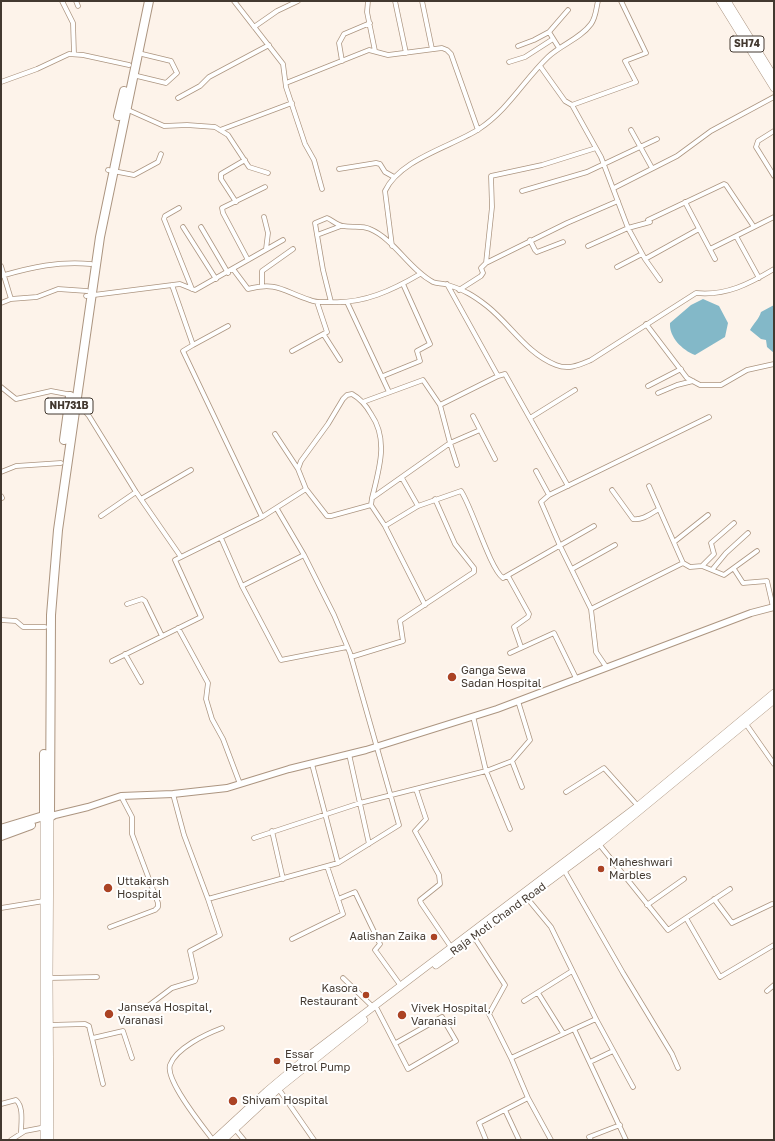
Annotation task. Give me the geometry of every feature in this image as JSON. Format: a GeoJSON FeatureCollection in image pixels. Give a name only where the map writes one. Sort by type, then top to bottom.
{"type":"FeatureCollection","features":[{"type":"Feature","properties":{"kind":"highway","name":"NH731B"},"geometry":{"type":"LineString","coordinates":[[49,817],[45,627],[48,574],[61,463],[82,340],[91,264],[123,108],[129,65],[143,1]]}},
{"type":"Feature","properties":{"kind":"highway","name":"NH731B"},"geometry":{"type":"LineString","coordinates":[[123,108],[133,74],[148,1]]}},
{"type":"Feature","properties":{"kind":"highway","name":"NH731B"},"geometry":{"type":"LineString","coordinates":[[88,294],[110,171]]}},
{"type":"Feature","properties":{"kind":"highway","name":"NH731B"},"geometry":{"type":"LineString","coordinates":[[49,817],[52,592],[73,396]]}},
{"type":"Feature","properties":{"kind":"highway"},"geometry":{"type":"LineString","coordinates":[[1,829],[49,817]]}},
{"type":"Feature","properties":{"kind":"highway"},"geometry":{"type":"LineString","coordinates":[[1,836],[49,817]]}},
{"type":"Feature","properties":{"kind":"main road","name":"SH74"},"geometry":{"type":"LineString","coordinates":[[720,1],[774,88]]}},
{"type":"Feature","properties":{"kind":"main road","name":"SH74"},"geometry":{"type":"LineString","coordinates":[[727,1],[774,77]]}},
{"type":"Feature","properties":{"kind":"main road"},"geometry":{"type":"LineString","coordinates":[[375,1008],[451,947],[597,842],[774,693]]}},
{"type":"Feature","properties":{"kind":"main road","name":"Raja Moti Chand Road"},"geometry":{"type":"LineString","coordinates":[[223,1140],[277,1086],[375,1008],[564,870],[774,700]]}},
{"type":"Feature","properties":{"kind":"main road"},"geometry":{"type":"LineString","coordinates":[[49,817],[44,901],[47,1127],[50,1140]]}},
{"type":"Feature","properties":{"kind":"main road"},"geometry":{"type":"LineString","coordinates":[[44,1140],[47,1127],[49,1025],[49,817]]}},
{"type":"Feature","properties":{"kind":"main road"},"geometry":{"type":"LineString","coordinates":[[214,1140],[277,1086]]}},
{"type":"Feature","properties":{"kind":"street"},"geometry":{"type":"LineString","coordinates":[[62,1],[73,23],[74,54]]}},
{"type":"Feature","properties":{"kind":"street"},"geometry":{"type":"LineString","coordinates":[[76,1],[78,6]]}},
{"type":"Feature","properties":{"kind":"street"},"geometry":{"type":"LineString","coordinates":[[234,1],[284,66],[286,83],[292,104],[305,144],[314,160],[322,189]]}},
{"type":"Feature","properties":{"kind":"street"},"geometry":{"type":"LineString","coordinates":[[254,27],[277,11],[298,1]]}},
{"type":"Feature","properties":{"kind":"street"},"geometry":{"type":"LineString","coordinates":[[368,1],[375,51]]}},
{"type":"Feature","properties":{"kind":"street"},"geometry":{"type":"LineString","coordinates":[[395,1],[406,53]]}},
{"type":"Feature","properties":{"kind":"street"},"geometry":{"type":"LineString","coordinates":[[422,1],[432,48]]}},
{"type":"Feature","properties":{"kind":"street"},"geometry":{"type":"LineString","coordinates":[[392,246],[385,191],[394,177],[417,161],[478,130],[507,106],[540,66],[559,48],[580,35],[591,24],[595,18],[598,1]]}},
{"type":"Feature","properties":{"kind":"street"},"geometry":{"type":"LineString","coordinates":[[572,105],[636,82],[625,61],[646,53],[621,1]]}},
{"type":"Feature","properties":{"kind":"street"},"geometry":{"type":"LineString","coordinates":[[518,46],[549,32],[568,10]]}},
{"type":"Feature","properties":{"kind":"street"},"geometry":{"type":"LineString","coordinates":[[342,62],[339,44],[344,34],[370,23]]}},
{"type":"Feature","properties":{"kind":"street"},"geometry":{"type":"LineString","coordinates":[[549,32],[559,48]]}},
{"type":"Feature","properties":{"kind":"street"},"geometry":{"type":"LineString","coordinates":[[509,62],[525,57],[553,39]]}},
{"type":"Feature","properties":{"kind":"street"},"geometry":{"type":"LineString","coordinates":[[178,98],[198,88],[209,77],[269,45]]}},
{"type":"Feature","properties":{"kind":"street"},"geometry":{"type":"LineString","coordinates":[[286,83],[369,50],[384,55],[442,48],[449,52],[478,130]]}},
{"type":"Feature","properties":{"kind":"street"},"geometry":{"type":"LineString","coordinates":[[133,74],[166,83],[177,73],[171,61],[138,52]]}},
{"type":"Feature","properties":{"kind":"street"},"geometry":{"type":"LineString","coordinates":[[1,82],[37,69],[65,56],[74,54],[129,65]]}},
{"type":"Feature","properties":{"kind":"street"},"geometry":{"type":"LineString","coordinates":[[540,66],[565,101],[572,105],[604,164],[628,228],[645,259],[660,280]]}},
{"type":"Feature","properties":{"kind":"street"},"geometry":{"type":"LineString","coordinates":[[614,188],[677,156],[711,131],[774,97]]}},
{"type":"Feature","properties":{"kind":"street"},"geometry":{"type":"LineString","coordinates":[[220,130],[292,104]]}},
{"type":"Feature","properties":{"kind":"street"},"geometry":{"type":"LineString","coordinates":[[123,108],[164,126],[187,125],[215,127],[228,135],[249,167],[268,172]]}},
{"type":"Feature","properties":{"kind":"street"},"geometry":{"type":"LineString","coordinates":[[631,130],[652,168]]}},
{"type":"Feature","properties":{"kind":"street"},"geometry":{"type":"LineString","coordinates":[[774,131],[758,141],[756,148],[774,176]]}},
{"type":"Feature","properties":{"kind":"street"},"geometry":{"type":"LineString","coordinates":[[522,191],[587,172],[657,139]]}},
{"type":"Feature","properties":{"kind":"street"},"geometry":{"type":"LineString","coordinates":[[486,263],[492,207],[491,176],[542,165],[596,148]]}},
{"type":"Feature","properties":{"kind":"street"},"geometry":{"type":"LineString","coordinates":[[110,171],[128,175],[137,174],[159,161],[161,154]]}},
{"type":"Feature","properties":{"kind":"street"},"geometry":{"type":"LineString","coordinates":[[236,202],[221,179],[221,174],[244,160]]}},
{"type":"Feature","properties":{"kind":"street"},"geometry":{"type":"LineString","coordinates":[[338,169],[376,163],[380,164],[385,172],[394,177]]}},
{"type":"Feature","properties":{"kind":"street"},"geometry":{"type":"LineString","coordinates":[[588,246],[628,228],[649,221],[722,184],[726,185],[754,227]]}},
{"type":"Feature","properties":{"kind":"street"},"geometry":{"type":"LineString","coordinates":[[248,260],[223,213],[222,208],[265,187]]}},
{"type":"Feature","properties":{"kind":"street"},"geometry":{"type":"LineString","coordinates":[[458,290],[481,276],[483,273],[481,268],[486,263],[530,240],[618,201]]}},
{"type":"Feature","properties":{"kind":"street"},"geometry":{"type":"LineString","coordinates":[[685,202],[715,259]]}},
{"type":"Feature","properties":{"kind":"street"},"geometry":{"type":"LineString","coordinates":[[180,208],[165,216],[164,219],[192,289]]}},
{"type":"Feature","properties":{"kind":"street"},"geometry":{"type":"LineString","coordinates":[[264,217],[268,234],[266,249]]}},
{"type":"Feature","properties":{"kind":"street"},"geometry":{"type":"LineString","coordinates":[[710,249],[774,217]]}},
{"type":"Feature","properties":{"kind":"street"},"geometry":{"type":"LineString","coordinates":[[331,302],[323,270],[315,223],[328,218],[342,226]]}},
{"type":"Feature","properties":{"kind":"street"},"geometry":{"type":"LineString","coordinates":[[317,234],[342,226],[357,226],[370,229],[392,246],[420,274],[434,283],[447,284],[458,290],[470,292],[489,308],[533,353],[556,365],[564,367],[576,367],[591,360],[696,293],[710,294],[727,292],[759,278],[774,269]]}},
{"type":"Feature","properties":{"kind":"street"},"geometry":{"type":"LineString","coordinates":[[183,227],[216,279]]}},
{"type":"Feature","properties":{"kind":"street"},"geometry":{"type":"LineString","coordinates":[[201,227],[228,273]]}},
{"type":"Feature","properties":{"kind":"street"},"geometry":{"type":"LineString","coordinates":[[645,259],[699,229]]}},
{"type":"Feature","properties":{"kind":"street"},"geometry":{"type":"LineString","coordinates":[[736,236],[759,278]]}},
{"type":"Feature","properties":{"kind":"street"},"geometry":{"type":"LineString","coordinates":[[1,302],[37,297],[58,289],[88,294],[180,284],[195,290],[228,273],[283,240]]}},
{"type":"Feature","properties":{"kind":"street"},"geometry":{"type":"LineString","coordinates":[[530,240],[537,252],[563,242]]}},
{"type":"Feature","properties":{"kind":"street"},"geometry":{"type":"LineString","coordinates":[[262,285],[262,271],[293,249]]}},
{"type":"Feature","properties":{"kind":"street"},"geometry":{"type":"LineString","coordinates":[[617,267],[642,254]]}},
{"type":"Feature","properties":{"kind":"street"},"geometry":{"type":"LineString","coordinates":[[2,275],[39,265],[70,262],[91,264]]}},
{"type":"Feature","properties":{"kind":"street"},"geometry":{"type":"LineString","coordinates":[[1,266],[2,275],[11,300]]}},
{"type":"Feature","properties":{"kind":"street"},"geometry":{"type":"LineString","coordinates":[[233,269],[248,289],[262,285],[294,292],[317,302],[348,302],[377,295],[403,284],[420,274]]}},
{"type":"Feature","properties":{"kind":"street"},"geometry":{"type":"LineString","coordinates":[[383,376],[420,361],[418,351],[430,344],[403,284]]}},
{"type":"Feature","properties":{"kind":"street"},"geometry":{"type":"LineString","coordinates":[[447,284],[498,376]]}},
{"type":"Feature","properties":{"kind":"street"},"geometry":{"type":"LineString","coordinates":[[172,285],[194,345]]}},
{"type":"Feature","properties":{"kind":"street"},"geometry":{"type":"LineString","coordinates":[[292,351],[324,335],[328,330],[317,302]]}},
{"type":"Feature","properties":{"kind":"street"},"geometry":{"type":"LineString","coordinates":[[348,302],[389,392]]}},
{"type":"Feature","properties":{"kind":"street"},"geometry":{"type":"LineString","coordinates":[[646,324],[687,378],[700,385],[721,384],[747,370],[774,364]]}},
{"type":"Feature","properties":{"kind":"street"},"geometry":{"type":"LineString","coordinates":[[228,326],[183,351],[262,517]]}},
{"type":"Feature","properties":{"kind":"street"},"geometry":{"type":"LineString","coordinates":[[324,335],[340,360]]}},
{"type":"Feature","properties":{"kind":"street"},"geometry":{"type":"LineString","coordinates":[[648,386],[680,369]]}},
{"type":"Feature","properties":{"kind":"street"},"geometry":{"type":"LineString","coordinates":[[440,405],[498,376],[505,374],[568,486]]}},
{"type":"Feature","properties":{"kind":"street"},"geometry":{"type":"LineString","coordinates":[[363,402],[423,380],[440,405],[457,465]]}},
{"type":"Feature","properties":{"kind":"street"},"geometry":{"type":"LineString","coordinates":[[658,393],[677,385],[694,381]]}},
{"type":"Feature","properties":{"kind":"street"},"geometry":{"type":"LineString","coordinates":[[1,387],[16,399],[50,391],[73,396],[89,416],[136,492],[182,557]]}},
{"type":"Feature","properties":{"kind":"street"},"geometry":{"type":"LineString","coordinates":[[530,418],[575,390]]}},
{"type":"Feature","properties":{"kind":"street"},"geometry":{"type":"LineString","coordinates":[[298,469],[301,461],[328,424],[345,396],[352,394],[363,402],[377,422],[382,436],[381,452],[371,505],[385,526],[425,604]]}},
{"type":"Feature","properties":{"kind":"street"},"geometry":{"type":"LineString","coordinates":[[473,416],[495,459]]}},
{"type":"Feature","properties":{"kind":"street"},"geometry":{"type":"LineString","coordinates":[[607,669],[596,652],[591,609],[560,546],[541,502],[549,495],[709,417]]}},
{"type":"Feature","properties":{"kind":"street"},"geometry":{"type":"LineString","coordinates":[[372,498],[450,443],[480,430]]}},
{"type":"Feature","properties":{"kind":"street"},"geometry":{"type":"LineString","coordinates":[[275,434],[298,469],[306,489],[327,516],[371,505]]}},
{"type":"Feature","properties":{"kind":"street"},"geometry":{"type":"LineString","coordinates":[[1,472],[16,466],[61,463]]}},
{"type":"Feature","properties":{"kind":"street"},"geometry":{"type":"LineString","coordinates":[[141,499],[191,470]]}},
{"type":"Feature","properties":{"kind":"street"},"geometry":{"type":"LineString","coordinates":[[536,471],[549,495]]}},
{"type":"Feature","properties":{"kind":"street"},"geometry":{"type":"LineString","coordinates":[[402,478],[418,506]]}},
{"type":"Feature","properties":{"kind":"street"},"geometry":{"type":"LineString","coordinates":[[649,486],[683,563],[690,567],[702,566],[724,576],[757,551]]}},
{"type":"Feature","properties":{"kind":"street"},"geometry":{"type":"LineString","coordinates":[[112,661],[201,617],[176,560],[277,509],[306,489]]}},
{"type":"Feature","properties":{"kind":"street"},"geometry":{"type":"LineString","coordinates":[[385,526],[418,506],[461,490],[502,578],[508,576],[594,526]]}},
{"type":"Feature","properties":{"kind":"street"},"geometry":{"type":"LineString","coordinates":[[612,490],[633,519],[637,520],[644,518],[659,509]]}},
{"type":"Feature","properties":{"kind":"street"},"geometry":{"type":"LineString","coordinates":[[100,516],[136,492]]}},
{"type":"Feature","properties":{"kind":"street"},"geometry":{"type":"LineString","coordinates":[[351,658],[403,641],[400,621],[474,570],[455,544],[435,499]]}},
{"type":"Feature","properties":{"kind":"street"},"geometry":{"type":"LineString","coordinates":[[208,899],[338,863],[399,825],[347,647],[334,614],[304,555],[277,509]]}},
{"type":"Feature","properties":{"kind":"street"},"geometry":{"type":"LineString","coordinates":[[674,542],[708,515]]}},
{"type":"Feature","properties":{"kind":"street"},"geometry":{"type":"LineString","coordinates":[[702,566],[714,554],[711,542],[734,523]]}},
{"type":"Feature","properties":{"kind":"street"},"geometry":{"type":"LineString","coordinates":[[712,570],[726,553],[748,533]]}},
{"type":"Feature","properties":{"kind":"street"},"geometry":{"type":"LineString","coordinates":[[221,538],[242,586],[281,660],[347,647]]}},
{"type":"Feature","properties":{"kind":"street"},"geometry":{"type":"LineString","coordinates":[[572,570],[615,545]]}},
{"type":"Feature","properties":{"kind":"street"},"geometry":{"type":"LineString","coordinates":[[242,586],[304,555]]}},
{"type":"Feature","properties":{"kind":"street"},"geometry":{"type":"LineString","coordinates":[[591,609],[683,563]]}},
{"type":"Feature","properties":{"kind":"street"},"geometry":{"type":"LineString","coordinates":[[49,817],[88,807],[121,796],[173,794],[227,788],[376,747],[518,701],[607,669],[751,613],[774,607],[767,581],[743,583],[734,569]]}},
{"type":"Feature","properties":{"kind":"street"},"geometry":{"type":"LineString","coordinates":[[508,576],[529,614],[528,617],[514,627],[521,647]]}},
{"type":"Feature","properties":{"kind":"street"},"geometry":{"type":"LineString","coordinates":[[127,604],[142,599],[145,601],[162,636]]}},
{"type":"Feature","properties":{"kind":"street"},"geometry":{"type":"LineString","coordinates":[[1,620],[16,621],[23,627],[45,627]]}},
{"type":"Feature","properties":{"kind":"street"},"geometry":{"type":"LineString","coordinates":[[178,628],[208,683],[206,699],[212,719],[223,739],[240,784]]}},
{"type":"Feature","properties":{"kind":"street"},"geometry":{"type":"LineString","coordinates":[[510,653],[554,633],[577,680]]}},
{"type":"Feature","properties":{"kind":"street"},"geometry":{"type":"LineString","coordinates":[[125,654],[141,682]]}},
{"type":"Feature","properties":{"kind":"street"},"geometry":{"type":"LineString","coordinates":[[254,838],[360,803],[486,770],[512,761],[530,740],[518,701]]}},
{"type":"Feature","properties":{"kind":"street"},"geometry":{"type":"LineString","coordinates":[[474,716],[486,770],[510,829]]}},
{"type":"Feature","properties":{"kind":"street"},"geometry":{"type":"LineString","coordinates":[[746,724],[774,764]]}},
{"type":"Feature","properties":{"kind":"street"},"geometry":{"type":"LineString","coordinates":[[348,754],[368,844]]}},
{"type":"Feature","properties":{"kind":"street"},"geometry":{"type":"LineString","coordinates":[[512,761],[522,787]]}},
{"type":"Feature","properties":{"kind":"street"},"geometry":{"type":"LineString","coordinates":[[312,764],[338,863]]}},
{"type":"Feature","properties":{"kind":"street"},"geometry":{"type":"LineString","coordinates":[[566,792],[604,768],[638,806]]}},
{"type":"Feature","properties":{"kind":"street"},"geometry":{"type":"LineString","coordinates":[[416,789],[426,819],[415,830],[439,875],[440,884],[420,900],[451,947]]}},
{"type":"Feature","properties":{"kind":"street"},"geometry":{"type":"LineString","coordinates":[[148,1006],[172,988],[196,979],[190,951],[220,935],[184,835],[173,794]]}},
{"type":"Feature","properties":{"kind":"street"},"geometry":{"type":"LineString","coordinates":[[110,927],[155,910],[158,907],[146,868],[132,834],[132,817],[121,796]]}},
{"type":"Feature","properties":{"kind":"street"},"geometry":{"type":"LineString","coordinates":[[272,831],[283,879]]}},
{"type":"Feature","properties":{"kind":"street"},"geometry":{"type":"LineString","coordinates":[[597,842],[647,906],[668,930],[730,889]]}},
{"type":"Feature","properties":{"kind":"street"},"geometry":{"type":"LineString","coordinates":[[292,939],[343,914],[327,866]]}},
{"type":"Feature","properties":{"kind":"street"},"geometry":{"type":"LineString","coordinates":[[564,870],[623,973],[672,1054],[678,1068]]}},
{"type":"Feature","properties":{"kind":"street"},"geometry":{"type":"LineString","coordinates":[[647,906],[684,879]]}},
{"type":"Feature","properties":{"kind":"street"},"geometry":{"type":"LineString","coordinates":[[338,898],[355,892],[380,944],[375,950],[402,986]]}},
{"type":"Feature","properties":{"kind":"street"},"geometry":{"type":"LineString","coordinates":[[527,898],[551,927],[596,1020],[633,1088]]}},
{"type":"Feature","properties":{"kind":"street"},"geometry":{"type":"LineString","coordinates":[[714,899],[732,923],[773,905]]}},
{"type":"Feature","properties":{"kind":"street"},"geometry":{"type":"LineString","coordinates":[[1,908],[44,901]]}},
{"type":"Feature","properties":{"kind":"street"},"geometry":{"type":"LineString","coordinates":[[686,918],[720,977],[774,945]]}},
{"type":"Feature","properties":{"kind":"street"},"geometry":{"type":"LineString","coordinates":[[474,937],[505,985],[490,1014],[528,1098],[551,1140]]}},
{"type":"Feature","properties":{"kind":"street"},"geometry":{"type":"LineString","coordinates":[[524,1001],[572,971]]}},
{"type":"Feature","properties":{"kind":"street"},"geometry":{"type":"LineString","coordinates":[[49,978],[97,977]]}},
{"type":"Feature","properties":{"kind":"street"},"geometry":{"type":"LineString","coordinates":[[343,978],[375,1008],[396,1043],[408,1069],[456,1041],[442,1017],[396,1043]]}},
{"type":"Feature","properties":{"kind":"street"},"geometry":{"type":"LineString","coordinates":[[767,991],[774,985]]}},
{"type":"Feature","properties":{"kind":"street"},"geometry":{"type":"LineString","coordinates":[[538,993],[563,1033]]}},
{"type":"Feature","properties":{"kind":"street"},"geometry":{"type":"LineString","coordinates":[[511,1058],[563,1033],[596,1020]]}},
{"type":"Feature","properties":{"kind":"street"},"geometry":{"type":"LineString","coordinates":[[49,1025],[87,1024],[93,1038],[103,1084]]}},
{"type":"Feature","properties":{"kind":"street"},"geometry":{"type":"LineString","coordinates":[[214,1140],[185,1104],[171,1075],[170,1067],[174,1058],[202,1036],[222,1028]]}},
{"type":"Feature","properties":{"kind":"street"},"geometry":{"type":"LineString","coordinates":[[574,1029],[626,1140]]}},
{"type":"Feature","properties":{"kind":"street"},"geometry":{"type":"LineString","coordinates":[[93,1038],[123,1031],[132,1058]]}},
{"type":"Feature","properties":{"kind":"street"},"geometry":{"type":"LineString","coordinates":[[590,1062],[613,1051]]}},
{"type":"Feature","properties":{"kind":"street"},"geometry":{"type":"LineString","coordinates":[[277,1086],[314,1140]]}},
{"type":"Feature","properties":{"kind":"street"},"geometry":{"type":"LineString","coordinates":[[486,1140],[478,1123],[528,1098]]}},
{"type":"Feature","properties":{"kind":"street"},"geometry":{"type":"LineString","coordinates":[[1,1104],[11,1100],[16,1100],[21,1106],[21,1133]]}},
{"type":"Feature","properties":{"kind":"street"},"geometry":{"type":"LineString","coordinates":[[505,1110],[519,1140]]}},
{"type":"Feature","properties":{"kind":"street"},"geometry":{"type":"LineString","coordinates":[[591,1140],[590,1137],[620,1125]]}},
{"type":"Feature","properties":{"kind":"street"},"geometry":{"type":"LineString","coordinates":[[11,1140],[21,1133],[47,1127]]}},
{"type":"Feature","properties":{"kind":"street"},"geometry":{"type":"LineString","coordinates":[[235,1129],[244,1140]]}},
{"type":"Feature","properties":{"kind":"water"},"geometry":{"type":"Polygon","coordinates":[[[703,299],[719,306],[728,323],[725,337],[695,355],[685,350],[677,342],[670,328],[670,323],[691,305],[703,299]]]}},
{"type":"Feature","properties":{"kind":"water"},"geometry":{"type":"Polygon","coordinates":[[[774,305],[774,353],[767,347],[766,340],[761,339],[750,330],[761,312],[774,305]]]}},
{"type":"Feature","properties":{"kind":"place","name":"Ganga Sewa Sadan Hospital"},"geometry":{"type":"Point","coordinates":[452,677]}},
{"type":"Feature","properties":{"kind":"place","name":"Maheshwari Marbles"},"geometry":{"type":"Point","coordinates":[601,869]}},
{"type":"Feature","properties":{"kind":"place","name":"Uttakarsh Hospital"},"geometry":{"type":"Point","coordinates":[108,888]}},
{"type":"Feature","properties":{"kind":"place","name":"Aalishan Zaika"},"geometry":{"type":"Point","coordinates":[434,937]}},
{"type":"Feature","properties":{"kind":"place","name":"Kasora Restaurant"},"geometry":{"type":"Point","coordinates":[366,995]}},
{"type":"Feature","properties":{"kind":"place","name":"Janseva Hospital, Varanasi"},"geometry":{"type":"Point","coordinates":[109,1014]}},
{"type":"Feature","properties":{"kind":"place","name":"Vivek Hospital, Varanasi"},"geometry":{"type":"Point","coordinates":[402,1015]}},
{"type":"Feature","properties":{"kind":"place","name":"Essar Petrol Pump"},"geometry":{"type":"Point","coordinates":[277,1061]}},
{"type":"Feature","properties":{"kind":"place","name":"Shivam Hospital"},"geometry":{"type":"Point","coordinates":[233,1101]}}]}
